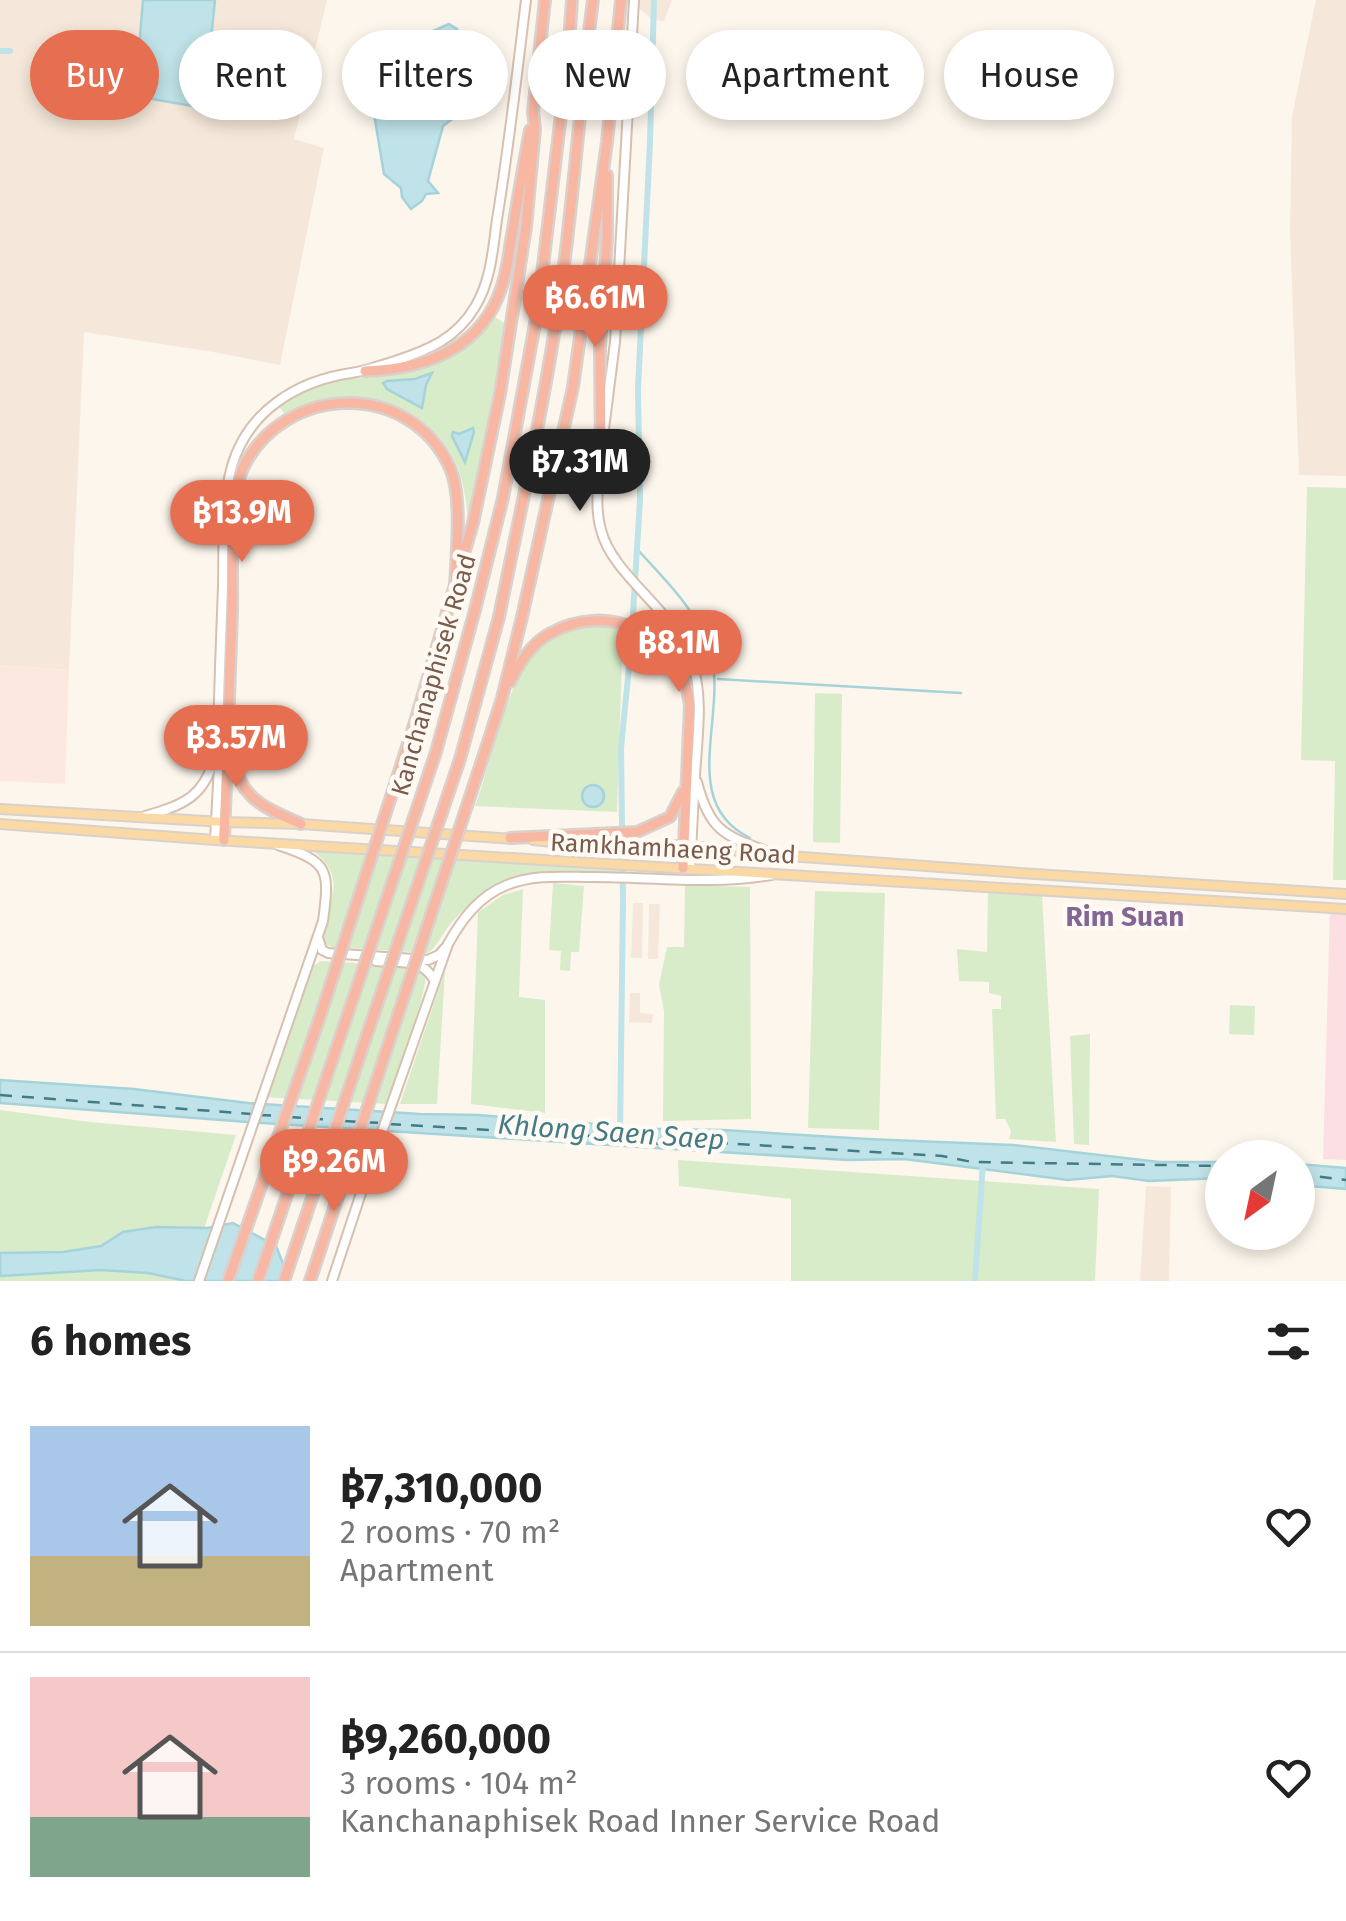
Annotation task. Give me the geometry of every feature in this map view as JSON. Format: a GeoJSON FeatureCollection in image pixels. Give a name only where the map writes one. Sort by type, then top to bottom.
{"type":"FeatureCollection","features":[{"type":"Feature","properties":{"kind":"highway"},"geometry":{"type":"LineString","coordinates":[[542,30],[545,0]]}},
{"type":"Feature","properties":{"kind":"highway","name":"Kanchanaphisek Road"},"geometry":{"type":"LineString","coordinates":[[258,1281],[436,752],[504,498],[548,233],[572,0]]}},
{"type":"Feature","properties":{"kind":"highway","name":"Kanchanaphisek Road"},"geometry":{"type":"LineString","coordinates":[[284,1281],[460,759],[498,617],[536,434],[563,274],[594,0]]}},
{"type":"Feature","properties":{"kind":"highway"},"geometry":{"type":"LineString","coordinates":[[310,1281],[502,698],[532,576],[573,388],[607,142],[621,0]]}},
{"type":"Feature","properties":{"kind":"highway"},"geometry":{"type":"LineString","coordinates":[[365,371],[395,370],[438,358],[466,339],[488,316],[504,279],[532,120]]}},
{"type":"Feature","properties":{"kind":"highway"},"geometry":{"type":"LineString","coordinates":[[228,1281],[326,999],[455,588],[485,469],[504,369],[526,226],[534,120]]}},
{"type":"Feature","properties":{"kind":"highway"},"geometry":{"type":"LineString","coordinates":[[601,457],[600,348],[607,238],[607,142]]}},
{"type":"Feature","properties":{"kind":"highway"},"geometry":{"type":"LineString","coordinates":[[219,840],[230,720],[234,507],[242,470],[262,440],[291,416],[333,403],[377,406],[404,418],[442,452],[457,484],[455,588]]}},
{"type":"Feature","properties":{"kind":"highway"},"geometry":{"type":"LineString","coordinates":[[502,698],[526,655],[548,634],[586,622],[610,621],[651,637],[674,660],[688,691],[686,868]]}},
{"type":"Feature","properties":{"kind":"highway"},"geometry":{"type":"LineString","coordinates":[[230,720],[236,771],[244,788],[262,805],[302,824]]}},
{"type":"Feature","properties":{"kind":"highway"},"geometry":{"type":"LineString","coordinates":[[510,838],[637,832],[670,817],[686,786]]}},
{"type":"Feature","properties":{"kind":"main road"},"geometry":{"type":"LineString","coordinates":[[220,822],[218,740],[225,508],[232,464],[247,434],[279,399],[321,380],[418,354],[461,326],[474,308],[487,281],[528,0]]}},
{"type":"Feature","properties":{"kind":"main road"},"geometry":{"type":"LineString","coordinates":[[634,0],[615,342],[598,508],[606,545],[668,619],[690,658],[699,696],[688,846]]}},
{"type":"Feature","properties":{"kind":"main road"},"geometry":{"type":"LineString","coordinates":[[143,816],[178,806],[201,788],[211,772],[218,740]]}},
{"type":"Feature","properties":{"kind":"main road"},"geometry":{"type":"LineString","coordinates":[[695,773],[706,811],[722,832],[775,855]]}},
{"type":"Feature","properties":{"kind":"main road","name":"Ramkhamhaeng Road"},"geometry":{"type":"LineString","coordinates":[[0,808],[302,824],[611,848],[688,846],[1346,894]]}},
{"type":"Feature","properties":{"kind":"main road","name":"Ramkhamhaeng Road"},"geometry":{"type":"LineString","coordinates":[[0,824],[1346,909]]}},
{"type":"Feature","properties":{"kind":"main road"},"geometry":{"type":"LineString","coordinates":[[199,1281],[309,965],[327,888],[318,862],[274,844]]}},
{"type":"Feature","properties":{"kind":"main road"},"geometry":{"type":"LineString","coordinates":[[870,879],[871,862]]}},
{"type":"Feature","properties":{"kind":"main road"},"geometry":{"type":"LineString","coordinates":[[994,887],[995,871]]}},
{"type":"Feature","properties":{"kind":"main road"},"geometry":{"type":"LineString","coordinates":[[318,937],[322,950],[328,953],[428,960],[440,955],[474,907],[504,886],[540,876],[732,880],[776,875]]}},
{"type":"Feature","properties":{"kind":"main road"},"geometry":{"type":"LineString","coordinates":[[332,1279],[448,944]]}},
{"type":"Feature","properties":{"kind":"main road"},"geometry":{"type":"LineString","coordinates":[[309,965],[327,957],[420,965],[435,982]]}},
{"type":"Feature","properties":{"kind":"shaded area"},"geometry":{"type":"Polygon","coordinates":[[[0,0],[327,0],[320,30],[179,30],[179,120],[299,120],[294,139],[324,148],[280,365],[84,332],[69,670],[0,665],[0,0]]]}},
{"type":"Feature","properties":{"kind":"shaded area"},"geometry":{"type":"Polygon","coordinates":[[[639,0],[672,0],[664,21],[653,20],[639,8],[639,0]]]}},
{"type":"Feature","properties":{"kind":"shaded area"},"geometry":{"type":"Polygon","coordinates":[[[1316,0],[1346,0],[1346,476],[1299,475],[1290,232],[1292,116],[1316,0]]]}},
{"type":"Feature","properties":{"kind":"shaded area"},"geometry":{"type":"Polygon","coordinates":[[[0,665],[69,670],[65,784],[0,781],[0,665]]]}},
{"type":"Feature","properties":{"kind":"shaded area"},"geometry":{"type":"Polygon","coordinates":[[[633,903],[643,903],[642,958],[631,958],[633,903]]]}},
{"type":"Feature","properties":{"kind":"shaded area"},"geometry":{"type":"Polygon","coordinates":[[[649,904],[660,904],[658,959],[648,959],[649,904]]]}},
{"type":"Feature","properties":{"kind":"shaded area"},"geometry":{"type":"Polygon","coordinates":[[[1330,910],[1346,911],[1346,1160],[1323,1159],[1330,910]]]}},
{"type":"Feature","properties":{"kind":"shaded area"},"geometry":{"type":"Polygon","coordinates":[[[630,993],[640,993],[640,1013],[653,1014],[652,1023],[629,1022],[630,993]]]}},
{"type":"Feature","properties":{"kind":"shaded area"},"geometry":{"type":"Polygon","coordinates":[[[1146,1186],[1171,1187],[1169,1281],[1140,1281],[1146,1186]]]}},
{"type":"Feature","properties":{"kind":"green space"},"geometry":{"type":"Polygon","coordinates":[[[493,316],[506,324],[505,333],[468,520],[457,466],[443,442],[406,410],[359,398],[335,399],[285,415],[277,403],[332,383],[435,365],[468,345],[493,316]]]}},
{"type":"Feature","properties":{"kind":"green space"},"geometry":{"type":"Polygon","coordinates":[[[1307,487],[1346,488],[1346,880],[1333,880],[1335,761],[1301,760],[1307,487]]]}},
{"type":"Feature","properties":{"kind":"green space"},"geometry":{"type":"Polygon","coordinates":[[[609,626],[623,632],[617,812],[475,806],[512,692],[534,653],[562,632],[609,626]]]}},
{"type":"Feature","properties":{"kind":"green space"},"geometry":{"type":"Polygon","coordinates":[[[815,693],[842,694],[840,843],[813,842],[815,693]]]}},
{"type":"Feature","properties":{"kind":"green space"},"geometry":{"type":"Polygon","coordinates":[[[311,849],[465,861],[545,862],[619,868],[620,873],[550,873],[509,882],[471,904],[428,953],[332,947],[325,944],[323,931],[332,896],[332,874],[311,849]]]}},
{"type":"Feature","properties":{"kind":"green space"},"geometry":{"type":"Polygon","coordinates":[[[553,883],[584,886],[579,952],[571,952],[570,971],[560,970],[561,951],[549,950],[553,883]]]}},
{"type":"Feature","properties":{"kind":"green space"},"geometry":{"type":"Polygon","coordinates":[[[685,885],[750,887],[751,1119],[663,1121],[664,1011],[659,985],[667,947],[684,947],[685,885]]]}},
{"type":"Feature","properties":{"kind":"green space"},"geometry":{"type":"Polygon","coordinates":[[[523,889],[519,997],[545,1000],[545,1113],[471,1104],[478,912],[503,895],[523,889]]]}},
{"type":"Feature","properties":{"kind":"green space"},"geometry":{"type":"Polygon","coordinates":[[[988,890],[1042,895],[1056,1142],[1009,1139],[1011,1131],[1005,1119],[996,1119],[992,1009],[1001,1009],[1001,996],[989,993],[989,982],[959,981],[957,949],[987,952],[988,890]]]}},
{"type":"Feature","properties":{"kind":"green space"},"geometry":{"type":"Polygon","coordinates":[[[815,891],[885,893],[879,1130],[808,1128],[815,891]]]}},
{"type":"Feature","properties":{"kind":"green space"},"geometry":{"type":"Polygon","coordinates":[[[321,961],[419,967],[425,972],[417,1014],[386,1104],[264,1097],[312,967],[321,961]]]}},
{"type":"Feature","properties":{"kind":"green space"},"geometry":{"type":"Polygon","coordinates":[[[445,971],[437,1104],[400,1104],[445,971]]]}},
{"type":"Feature","properties":{"kind":"green space"},"geometry":{"type":"Polygon","coordinates":[[[1230,1005],[1255,1006],[1254,1035],[1229,1034],[1230,1005]]]}},
{"type":"Feature","properties":{"kind":"green space"},"geometry":{"type":"Polygon","coordinates":[[[1090,1034],[1089,1145],[1074,1144],[1070,1036],[1090,1034]]]}},
{"type":"Feature","properties":{"kind":"green space"},"geometry":{"type":"Polygon","coordinates":[[[0,1110],[236,1135],[186,1281],[0,1281],[0,1110]]]}},
{"type":"Feature","properties":{"kind":"green space"},"geometry":{"type":"Polygon","coordinates":[[[678,1160],[1099,1189],[1095,1281],[791,1281],[791,1199],[679,1186],[678,1160]]]}},
{"type":"Feature","properties":{"kind":"water"},"geometry":{"type":"Polygon","coordinates":[[[143,0],[215,0],[212,30],[179,30],[179,104],[159,100],[159,30],[140,30],[143,0]]]}},
{"type":"Feature","properties":{"kind":"water"},"geometry":{"type":"Polygon","coordinates":[[[449,24],[457,30],[435,30],[449,24]]]}},
{"type":"Feature","properties":{"kind":"water"},"geometry":{"type":"Polygon","coordinates":[[[375,120],[451,120],[443,126],[428,181],[438,193],[426,194],[411,209],[401,188],[384,174],[375,120]]]}},
{"type":"Feature","properties":{"kind":"water"},"geometry":{"type":"Polygon","coordinates":[[[432,373],[422,408],[383,383],[415,379],[432,373]]]}},
{"type":"Feature","properties":{"kind":"water"},"geometry":{"type":"Polygon","coordinates":[[[473,428],[465,462],[452,436],[453,432],[459,434],[473,428]]]}},
{"type":"Feature","properties":{"kind":"water"},"geometry":{"type":"Polygon","coordinates":[[[593,785],[601,788],[601,804],[593,807],[585,804],[582,796],[585,788],[593,785]]]}},
{"type":"Feature","properties":{"kind":"water","name":"Khlong Saen Saep"},"geometry":{"type":"Polygon","coordinates":[[[0,1080],[134,1089],[248,1103],[584,1122],[599,1128],[723,1130],[1013,1145],[1159,1162],[1205,1162],[1205,1179],[1149,1181],[1112,1176],[1068,1180],[904,1159],[848,1160],[0,1103],[0,1080]]]}},
{"type":"Feature","properties":{"kind":"water"},"geometry":{"type":"Polygon","coordinates":[[[1315,1165],[1346,1168],[1346,1189],[1315,1186],[1315,1165]]]}},
{"type":"Feature","properties":{"kind":"water"},"geometry":{"type":"Polygon","coordinates":[[[233,1223],[276,1246],[290,1281],[186,1281],[148,1273],[101,1270],[0,1276],[0,1253],[63,1252],[101,1246],[123,1232],[233,1223]]]}},
{"type":"Feature","properties":{"kind":"waterway","name":"Khlong Saen Saep"},"geometry":{"type":"LineString","coordinates":[[620,1132],[621,748],[640,500],[638,389],[654,0]]}},
{"type":"Feature","properties":{"kind":"waterway"},"geometry":{"type":"LineString","coordinates":[[0,51],[10,51]]}},
{"type":"Feature","properties":{"kind":"waterway"},"geometry":{"type":"LineString","coordinates":[[637,549],[681,598],[706,640],[714,679],[710,781],[716,803],[728,823],[750,838]]}},
{"type":"Feature","properties":{"kind":"waterway"},"geometry":{"type":"LineString","coordinates":[[718,679],[961,693]]}},
{"type":"Feature","properties":{"kind":"waterway"},"geometry":{"type":"LineString","coordinates":[[975,1281],[983,1162]]}},
{"type":"Feature","properties":{"kind":"ferry route"},"geometry":{"type":"LineString","coordinates":[[0,1095],[251,1114]]}},
{"type":"Feature","properties":{"kind":"ferry route"},"geometry":{"type":"LineString","coordinates":[[259,1115],[281,1116]]}},
{"type":"Feature","properties":{"kind":"ferry route"},"geometry":{"type":"LineString","coordinates":[[289,1117],[336,1120]]}},
{"type":"Feature","properties":{"kind":"ferry route"},"geometry":{"type":"LineString","coordinates":[[344,1121],[381,1123]]}},
{"type":"Feature","properties":{"kind":"ferry route"},"geometry":{"type":"LineString","coordinates":[[389,1124],[642,1139],[662,1145],[668,1140],[942,1156],[972,1162],[1205,1166]]}},
{"type":"Feature","properties":{"kind":"ferry route"},"geometry":{"type":"LineString","coordinates":[[1315,1176],[1346,1180]]}},
{"type":"Feature","properties":{"kind":"district","name":"Rim Suan"},"geometry":{"type":"Point","coordinates":[1125,916]}}]}
